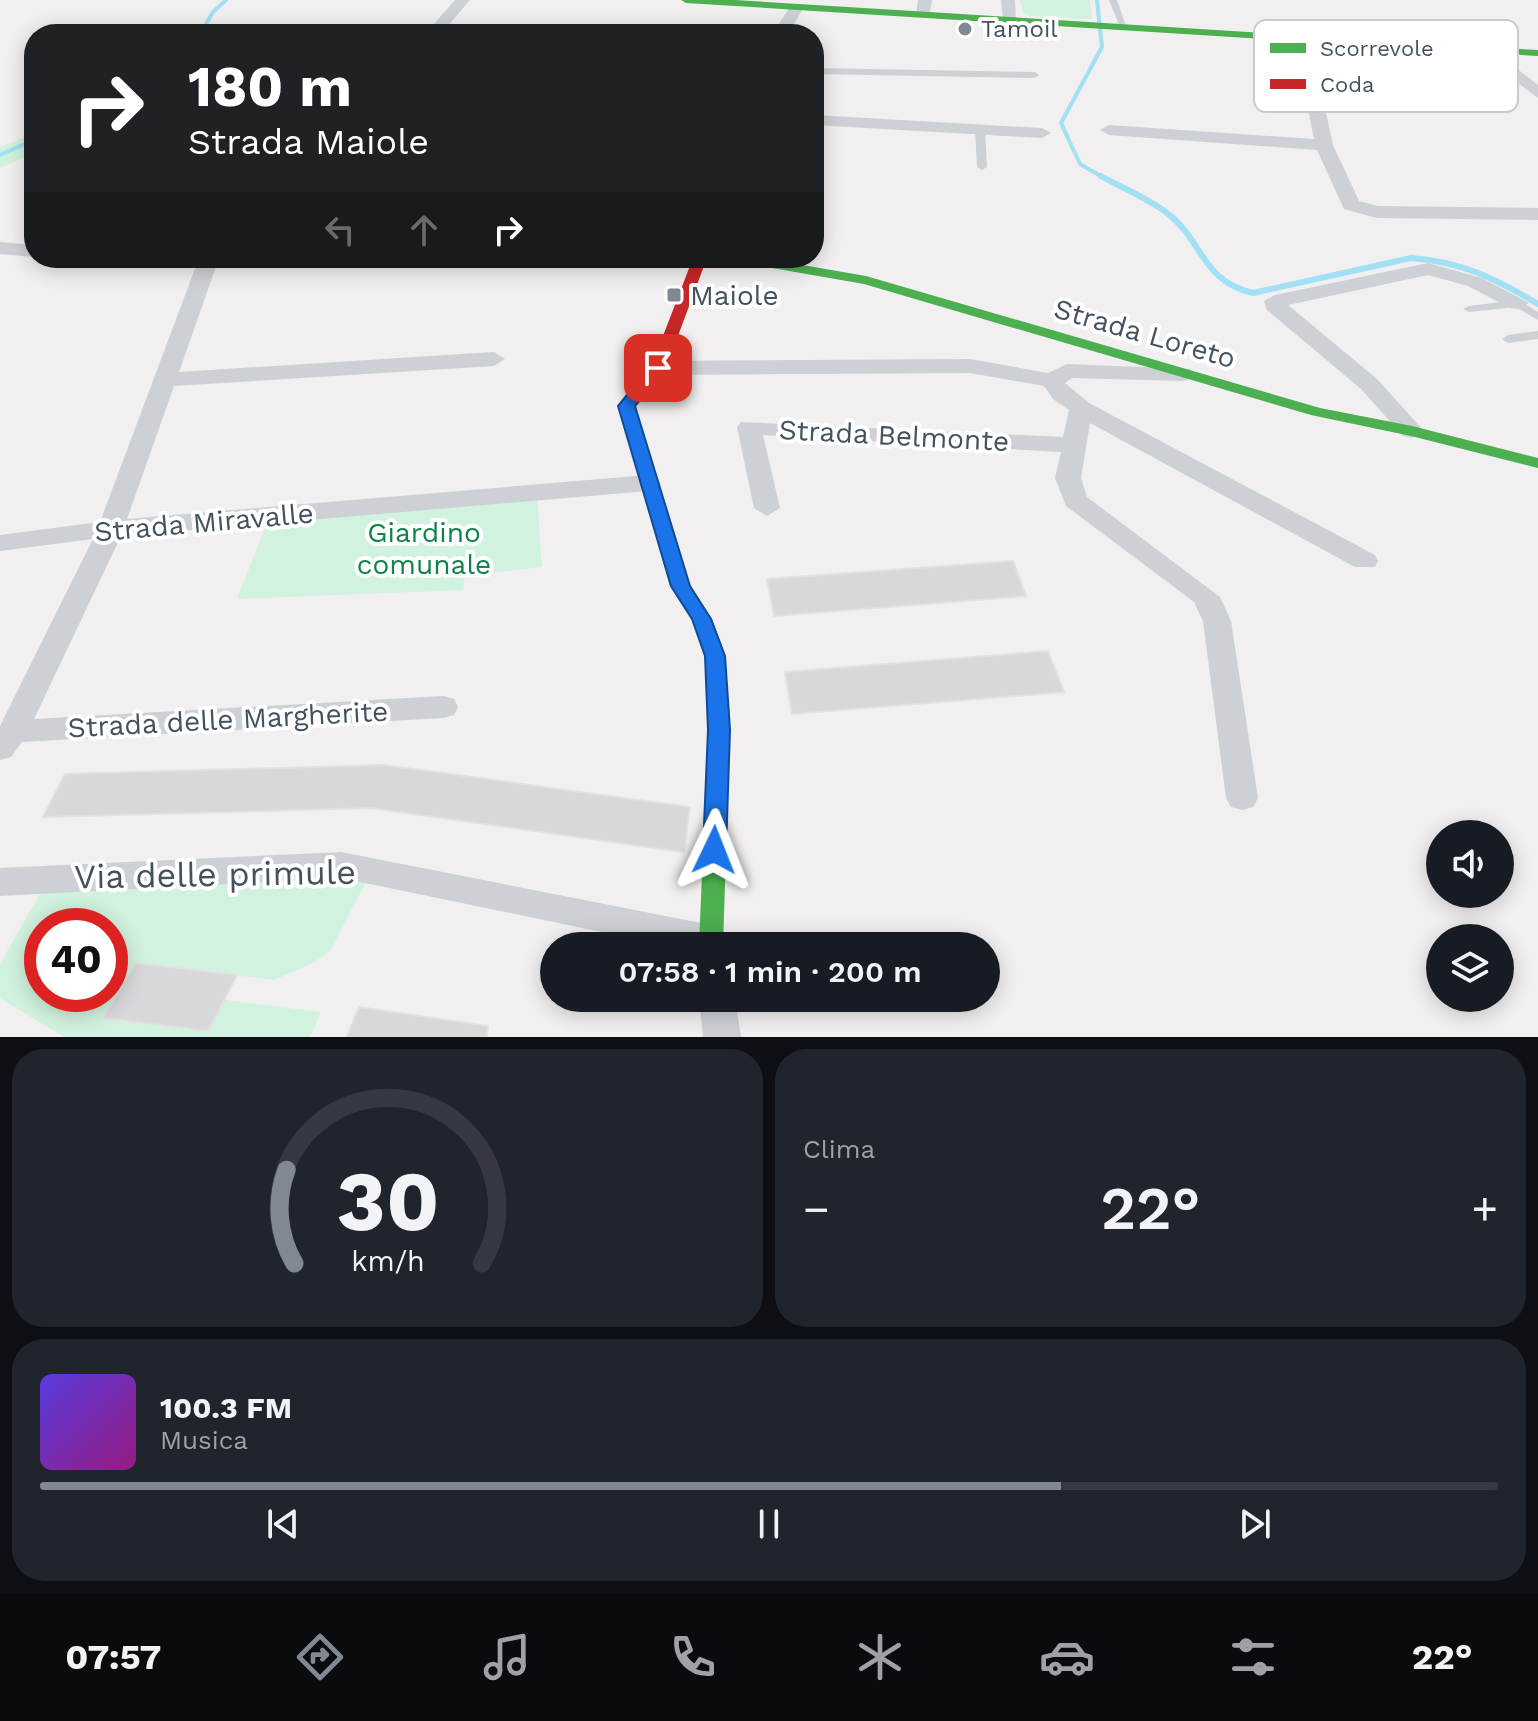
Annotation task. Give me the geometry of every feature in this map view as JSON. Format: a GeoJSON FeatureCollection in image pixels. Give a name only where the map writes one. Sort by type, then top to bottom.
{"type":"FeatureCollection","features":[{"type":"Feature","properties":{"kind":"street"},"geometry":{"type":"LineString","coordinates":[[442,24],[463,0]]}},
{"type":"Feature","properties":{"kind":"street"},"geometry":{"type":"LineString","coordinates":[[687,0],[797,7],[924,8],[1011,20],[1254,35]]}},
{"type":"Feature","properties":{"kind":"street"},"geometry":{"type":"LineString","coordinates":[[1008,0],[1011,20]]}},
{"type":"Feature","properties":{"kind":"street"},"geometry":{"type":"LineString","coordinates":[[786,24],[797,7]]}},
{"type":"Feature","properties":{"kind":"street"},"geometry":{"type":"LineString","coordinates":[[1518,52],[1538,53]]}},
{"type":"Feature","properties":{"kind":"street"},"geometry":{"type":"LineString","coordinates":[[1518,77],[1538,93]]}},
{"type":"Feature","properties":{"kind":"street"},"geometry":{"type":"LineString","coordinates":[[1317,112],[1324,145],[1351,205],[1362,211],[1538,214]]}},
{"type":"Feature","properties":{"kind":"street"},"geometry":{"type":"LineString","coordinates":[[824,121],[1042,133]]}},
{"type":"Feature","properties":{"kind":"street"},"geometry":{"type":"LineString","coordinates":[[1109,130],[1324,145]]}},
{"type":"Feature","properties":{"kind":"street"},"geometry":{"type":"LineString","coordinates":[[0,248],[24,250]]}},
{"type":"Feature","properties":{"kind":"street"},"geometry":{"type":"LineString","coordinates":[[7,740],[111,529],[205,268]]}},
{"type":"Feature","properties":{"kind":"street"},"geometry":{"type":"LineString","coordinates":[[696,268],[658,368],[627,406],[680,586],[702,619],[715,656],[719,730],[711,932]]}},
{"type":"Feature","properties":{"kind":"street","name":"Strada Loreto"},"geometry":{"type":"LineString","coordinates":[[796,268],[866,280],[1317,412],[1412,431],[1538,463]]}},
{"type":"Feature","properties":{"kind":"street"},"geometry":{"type":"LineString","coordinates":[[1412,431],[1369,384],[1275,305],[1275,301],[1428,269],[1475,282],[1518,303]]}},
{"type":"Feature","properties":{"kind":"street"},"geometry":{"type":"LineString","coordinates":[[163,380],[494,359]]}},
{"type":"Feature","properties":{"kind":"street"},"geometry":{"type":"LineString","coordinates":[[658,368],[970,366],[1052,381],[1067,371],[1187,374]]}},
{"type":"Feature","properties":{"kind":"street"},"geometry":{"type":"LineString","coordinates":[[1052,381],[1061,394],[1081,408],[1365,561]]}},
{"type":"Feature","properties":{"kind":"street"},"geometry":{"type":"LineString","coordinates":[[1081,408],[1068,478],[1075,501],[1206,597],[1217,621],[1242,798]]}},
{"type":"Feature","properties":{"kind":"street","name":"Strada Belmonte"},"geometry":{"type":"LineString","coordinates":[[767,508],[749,427],[1074,445]]}},
{"type":"Feature","properties":{"kind":"street","name":"Strada Miravalle"},"geometry":{"type":"LineString","coordinates":[[0,543],[111,529],[648,483]]}},
{"type":"Feature","properties":{"kind":"street","name":"Strada delle Margherite"},"geometry":{"type":"LineString","coordinates":[[7,740],[443,707]]}},
{"type":"Feature","properties":{"kind":"street","name":"Via delle primule"},"geometry":{"type":"LineString","coordinates":[[0,882],[341,865],[659,932]]}},
{"type":"Feature","properties":{"kind":"street"},"geometry":{"type":"LineString","coordinates":[[719,1012],[722,1037]]}},
{"type":"Feature","properties":{"kind":"lane"},"geometry":{"type":"LineString","coordinates":[[1113,0],[1119,27]]}},
{"type":"Feature","properties":{"kind":"lane"},"geometry":{"type":"LineString","coordinates":[[824,71],[1035,75]]}},
{"type":"Feature","properties":{"kind":"lane"},"geometry":{"type":"LineString","coordinates":[[980,129],[982,167]]}},
{"type":"Feature","properties":{"kind":"lane"},"geometry":{"type":"LineString","coordinates":[[1469,309],[1518,303],[1538,317]]}},
{"type":"Feature","properties":{"kind":"lane"},"geometry":{"type":"LineString","coordinates":[[1508,339],[1538,335]]}},
{"type":"Feature","properties":{"kind":"green space"},"geometry":{"type":"Polygon","coordinates":[[[1020,0],[1090,0],[1092,19],[1031,16],[1023,12],[1020,0]]]}},
{"type":"Feature","properties":{"kind":"green space"},"geometry":{"type":"Polygon","coordinates":[[[24,138],[24,157],[0,168],[0,147],[24,138]]]}},
{"type":"Feature","properties":{"kind":"green space","name":"Giardino comunale"},"geometry":{"type":"Polygon","coordinates":[[[537,495],[542,567],[465,576],[463,590],[237,599],[269,518],[537,495]]]}},
{"type":"Feature","properties":{"kind":"green space"},"geometry":{"type":"Polygon","coordinates":[[[369,876],[330,951],[313,963],[274,980],[136,963],[128,977],[128,908],[32,908],[45,885],[369,876]]]}},
{"type":"Feature","properties":{"kind":"green space"},"geometry":{"type":"Polygon","coordinates":[[[24,922],[24,1012],[107,1012],[104,1018],[208,1031],[225,1000],[321,1012],[310,1037],[64,1037],[0,998],[0,964],[24,922]]]}},
{"type":"Feature","properties":{"kind":"building"},"geometry":{"type":"Polygon","coordinates":[[[1013,561],[1026,596],[774,616],[767,579],[1013,561]]]}},
{"type":"Feature","properties":{"kind":"building"},"geometry":{"type":"Polygon","coordinates":[[[1048,651],[1064,692],[792,714],[785,672],[1048,651]]]}},
{"type":"Feature","properties":{"kind":"building"},"geometry":{"type":"Polygon","coordinates":[[[384,765],[690,807],[684,852],[370,808],[43,817],[65,774],[384,765]]]}},
{"type":"Feature","properties":{"kind":"building"},"geometry":{"type":"Polygon","coordinates":[[[136,963],[237,975],[208,1031],[103,1018],[107,1012],[128,1012],[128,976],[136,963]]]}},
{"type":"Feature","properties":{"kind":"building"},"geometry":{"type":"Polygon","coordinates":[[[359,1007],[488,1026],[487,1037],[347,1037],[359,1007]]]}},
{"type":"Feature","properties":{"kind":"waterway"},"geometry":{"type":"LineString","coordinates":[[206,24],[226,0]]}},
{"type":"Feature","properties":{"kind":"waterway"},"geometry":{"type":"LineString","coordinates":[[1097,0],[1102,47],[1061,123],[1080,164],[1104,178]]}},
{"type":"Feature","properties":{"kind":"waterway"},"geometry":{"type":"LineString","coordinates":[[0,155],[24,144]]}},
{"type":"Feature","properties":{"kind":"waterway"},"geometry":{"type":"LineString","coordinates":[[1101,176],[1167,213],[1188,235],[1212,270],[1236,287],[1253,293],[1411,258],[1462,267],[1507,286],[1538,304]]}},
{"type":"Feature","properties":{"kind":"traffic: fast"},"geometry":{"type":"LineString","coordinates":[[686,0],[1254,35]]}},
{"type":"Feature","properties":{"kind":"traffic: fast"},"geometry":{"type":"LineString","coordinates":[[1518,52],[1538,53]]}},
{"type":"Feature","properties":{"kind":"traffic: fast"},"geometry":{"type":"LineString","coordinates":[[796,268],[866,280],[1317,412],[1412,431],[1538,463]]}},
{"type":"Feature","properties":{"kind":"traffic: fast"},"geometry":{"type":"LineString","coordinates":[[632,423],[680,586],[702,619],[715,656],[719,730],[712,932]]}},
{"type":"Feature","properties":{"kind":"traffic: jam"},"geometry":{"type":"LineString","coordinates":[[632,423],[627,406],[658,368],[696,268]]}},
{"type":"Feature","properties":{"kind":"place","name":"Tamoil"},"geometry":{"type":"Point","coordinates":[965,29]}},
{"type":"Feature","properties":{"kind":"place","name":"Maiole"},"geometry":{"type":"Point","coordinates":[674,295]}},
{"type":"Feature","properties":{"kind":"route"},"geometry":{"type":"LineString","coordinates":[[658,368],[627,406],[680,586],[702,619],[715,656],[719,730],[714,850]]}}]}
